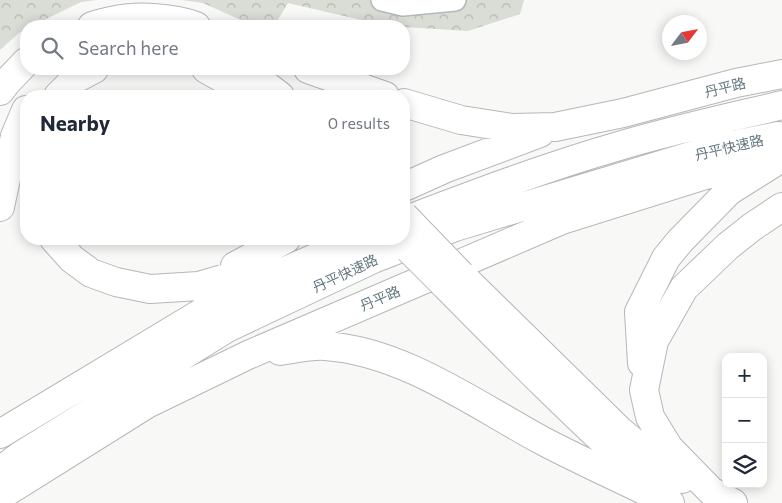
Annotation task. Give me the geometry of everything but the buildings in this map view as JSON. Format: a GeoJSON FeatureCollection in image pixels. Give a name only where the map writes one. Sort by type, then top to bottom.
{"type":"FeatureCollection","features":[{"type":"Feature","properties":{"kind":"highway"},"geometry":{"type":"LineString","coordinates":[[112,20],[150,17],[168,20]]}},
{"type":"Feature","properties":{"kind":"highway"},"geometry":{"type":"LineString","coordinates":[[0,90],[20,68]]}},
{"type":"Feature","properties":{"kind":"highway","name":"丹平路"},"geometry":{"type":"LineString","coordinates":[[410,105],[461,120],[512,128],[555,127],[623,113],[736,83],[782,74]]}},
{"type":"Feature","properties":{"kind":"highway"},"geometry":{"type":"LineString","coordinates":[[40,90],[53,75]]}},
{"type":"Feature","properties":{"kind":"highway"},"geometry":{"type":"LineString","coordinates":[[64,90],[83,75]]}},
{"type":"Feature","properties":{"kind":"highway"},"geometry":{"type":"LineString","coordinates":[[217,75],[241,90]]}},
{"type":"Feature","properties":{"kind":"highway"},"geometry":{"type":"LineString","coordinates":[[250,75],[272,90]]}},
{"type":"Feature","properties":{"kind":"highway"},"geometry":{"type":"LineString","coordinates":[[325,75],[369,90]]}},
{"type":"Feature","properties":{"kind":"highway","name":"丹平快速路"},"geometry":{"type":"LineString","coordinates":[[410,220],[534,173],[620,145],[782,105]]}},
{"type":"Feature","properties":{"kind":"highway"},"geometry":{"type":"LineString","coordinates":[[0,207],[15,136],[20,124]]}},
{"type":"Feature","properties":{"kind":"highway"},"geometry":{"type":"LineString","coordinates":[[410,184],[444,168],[555,127]]}},
{"type":"Feature","properties":{"kind":"highway","name":"丹平快速路"},"geometry":{"type":"LineString","coordinates":[[0,471],[20,456],[227,328],[373,259],[455,228],[714,149],[782,135]]}},
{"type":"Feature","properties":{"kind":"highway","name":"丹平路"},"geometry":{"type":"LineString","coordinates":[[0,496],[147,404],[248,355],[562,220],[782,151]]}},
{"type":"Feature","properties":{"kind":"highway"},"geometry":{"type":"LineString","coordinates":[[733,503],[710,491],[669,448],[650,417],[644,390],[639,312],[666,258],[680,241],[729,191],[782,158]]}},
{"type":"Feature","properties":{"kind":"highway"},"geometry":{"type":"LineString","coordinates":[[644,390],[654,341],[684,288],[728,246],[782,206]]}},
{"type":"Feature","properties":{"kind":"highway"},"geometry":{"type":"LineString","coordinates":[[410,224],[452,279],[542,383],[604,443],[659,491],[678,503]]}},
{"type":"Feature","properties":{"kind":"highway"},"geometry":{"type":"LineString","coordinates":[[59,245],[72,259],[91,273],[116,282],[150,289],[199,286],[339,245]]}},
{"type":"Feature","properties":{"kind":"highway"},"geometry":{"type":"LineString","coordinates":[[199,286],[275,245]]}},
{"type":"Feature","properties":{"kind":"highway","name":"丹平快速路"},"geometry":{"type":"LineString","coordinates":[[0,434],[206,310],[266,280],[344,245]]}},
{"type":"Feature","properties":{"kind":"highway"},"geometry":{"type":"LineString","coordinates":[[408,245],[452,279],[619,430],[669,471],[722,503]]}},
{"type":"Feature","properties":{"kind":"highway"},"geometry":{"type":"LineString","coordinates":[[248,355],[324,346],[356,350],[393,362],[433,379],[544,441],[670,503]]}},
{"type":"Feature","properties":{"kind":"main road"},"geometry":{"type":"LineString","coordinates":[[382,0],[403,5],[455,0]]}},
{"type":"Feature","properties":{"kind":"green space"},"geometry":{"type":"Polygon","coordinates":[[[0,0],[96,0],[81,2],[44,20],[20,20],[20,32],[0,50],[0,0]]]}},
{"type":"Feature","properties":{"kind":"green space"},"geometry":{"type":"Polygon","coordinates":[[[182,0],[524,0],[520,14],[468,31],[410,27],[410,20],[361,20],[288,3],[278,20],[241,20],[203,3],[182,0]]]}}]}
